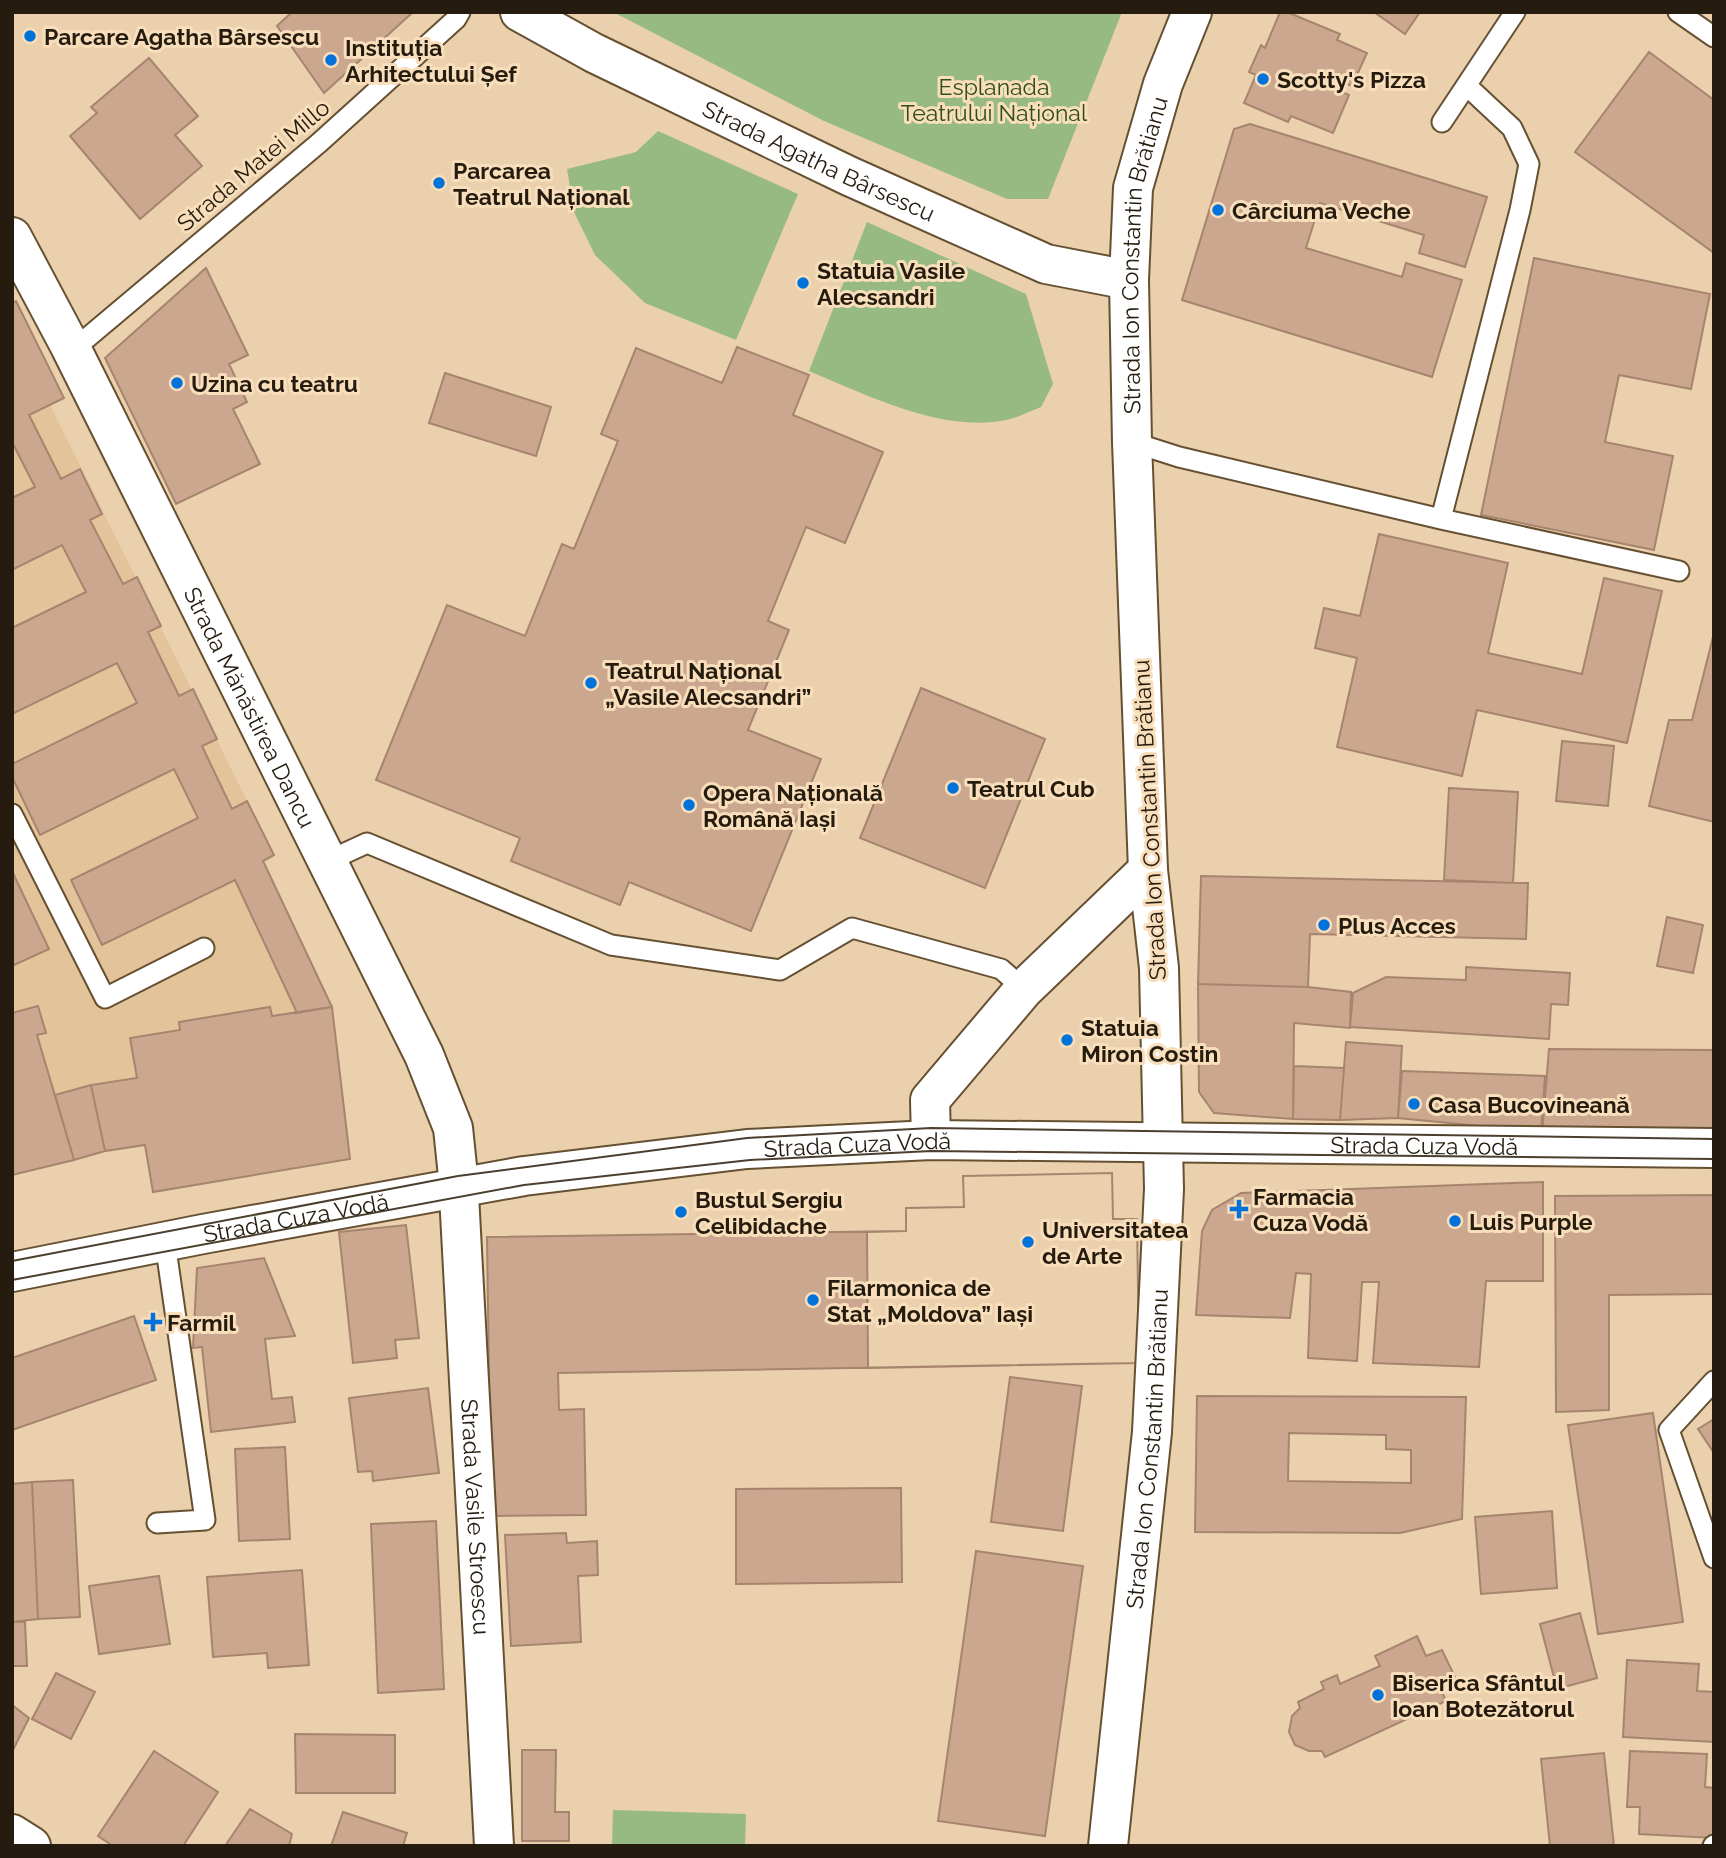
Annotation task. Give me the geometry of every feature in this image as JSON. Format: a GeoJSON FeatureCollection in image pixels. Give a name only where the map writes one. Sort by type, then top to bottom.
{"type":"FeatureCollection","features":[{"type":"Feature","properties":{"kind":"street","name":"Strada Ion Constantin Brătianu"},"geometry":{"type":"LineString","coordinates":[[1108,1846],[1152,1432],[1164,1189],[1159,968],[1148,870],[1132,442],[1129,279],[1133,188],[1163,84],[1192,12]]}},
{"type":"Feature","properties":{"kind":"street","name":"Strada Agatha Bârsescu"},"geometry":{"type":"LineString","coordinates":[[524,13],[594,53],[849,176],[1046,264],[1129,279]]}},
{"type":"Feature","properties":{"kind":"street","name":"Strada Mănăstirea Dancu"},"geometry":{"type":"LineString","coordinates":[[12,237],[70,346],[424,1055],[453,1128],[459,1188]]}},
{"type":"Feature","properties":{"kind":"street"},"geometry":{"type":"LineString","coordinates":[[931,1140],[930,1100],[1024,989],[1148,870]]}},
{"type":"Feature","properties":{"kind":"street","name":"Strada Cuza Vodă"},"geometry":{"type":"LineString","coordinates":[[12,1272],[165,1241],[524,1176],[747,1149],[931,1140],[1714,1148]]}},
{"type":"Feature","properties":{"kind":"street","name":"Strada Vasile Stroescu"},"geometry":{"type":"LineString","coordinates":[[459,1188],[494,1846]]}},
{"type":"Feature","properties":{"kind":"street"},"geometry":{"type":"LineString","coordinates":[[12,1835],[31,1846]]}},
{"type":"Feature","properties":{"kind":"lane","name":"Strada Matei Millo"},"geometry":{"type":"LineString","coordinates":[[70,346],[87,338],[318,143],[456,19],[460,12]]}},
{"type":"Feature","properties":{"kind":"lane"},"geometry":{"type":"LineString","coordinates":[[1442,122],[1515,12]]}},
{"type":"Feature","properties":{"kind":"lane"},"geometry":{"type":"LineString","coordinates":[[1678,12],[1714,37]]}},
{"type":"Feature","properties":{"kind":"lane"},"geometry":{"type":"LineString","coordinates":[[1441,519],[1529,164],[1512,128],[1466,86]]}},
{"type":"Feature","properties":{"kind":"lane"},"geometry":{"type":"LineString","coordinates":[[1132,442],[1180,457],[1441,519],[1679,571]]}},
{"type":"Feature","properties":{"kind":"lane"},"geometry":{"type":"LineString","coordinates":[[12,814],[104,998],[204,948]]}},
{"type":"Feature","properties":{"kind":"lane"},"geometry":{"type":"LineString","coordinates":[[328,861],[367,843],[611,945],[780,970],[852,928],[1001,969],[1024,989]]}},
{"type":"Feature","properties":{"kind":"lane"},"geometry":{"type":"LineString","coordinates":[[157,1523],[205,1520],[187,1410],[165,1241]]}},
{"type":"Feature","properties":{"kind":"lane"},"geometry":{"type":"LineString","coordinates":[[1714,1381],[1669,1430],[1714,1558]]}},
{"type":"Feature","properties":{"kind":"shaded area"},"geometry":{"type":"Polygon","coordinates":[[[12,296],[64,398],[50,405],[274,855],[264,861],[332,1007],[350,1159],[153,1192],[145,1145],[105,1151],[12,1175],[12,296]]]}},
{"type":"Feature","properties":{"kind":"green space","name":"Esplanada Teatrului Național"},"geometry":{"type":"Polygon","coordinates":[[[613,12],[1122,12],[1048,199],[1007,199],[824,121],[613,12]]]}},
{"type":"Feature","properties":{"kind":"green space"},"geometry":{"type":"Polygon","coordinates":[[[658,131],[798,194],[736,340],[645,303],[595,255],[574,212],[567,169],[636,152],[658,131]]]}},
{"type":"Feature","properties":{"kind":"green space"},"geometry":{"type":"Polygon","coordinates":[[[867,222],[1026,294],[1053,384],[1041,407],[1006,420],[981,423],[930,417],[809,371],[867,222]]]}},
{"type":"Feature","properties":{"kind":"green space"},"geometry":{"type":"Polygon","coordinates":[[[613,1810],[746,1814],[745,1846],[612,1846],[613,1810]]]}},
{"type":"Feature","properties":{"kind":"building","name":"Instituția Arhitectului Șef"},"geometry":{"type":"Polygon","coordinates":[[[292,12],[412,13],[324,93],[277,26],[292,12]]]}},
{"type":"Feature","properties":{"kind":"building"},"geometry":{"type":"Polygon","coordinates":[[[1280,12],[1287,12],[1340,34],[1337,40],[1367,53],[1352,86],[1342,82],[1338,90],[1349,95],[1333,133],[1291,116],[1288,122],[1244,103],[1256,75],[1249,72],[1261,45],[1265,48],[1280,12]]]}},
{"type":"Feature","properties":{"kind":"building"},"geometry":{"type":"Polygon","coordinates":[[[1374,12],[1420,12],[1405,34],[1374,12]]]}},
{"type":"Feature","properties":{"kind":"building"},"geometry":{"type":"Polygon","coordinates":[[[1649,52],[1714,100],[1714,253],[1575,152],[1649,52]]]}},
{"type":"Feature","properties":{"kind":"building"},"geometry":{"type":"Polygon","coordinates":[[[149,58],[198,116],[175,135],[202,166],[140,219],[70,136],[97,113],[91,107],[149,58]]]}},
{"type":"Feature","properties":{"kind":"building"},"geometry":{"type":"Polygon","coordinates":[[[1250,124],[1487,197],[1465,267],[1419,253],[1424,235],[1320,203],[1306,248],[1402,277],[1406,263],[1462,280],[1432,377],[1182,300],[1234,129],[1250,124]]]}},
{"type":"Feature","properties":{"kind":"building"},"geometry":{"type":"Polygon","coordinates":[[[1534,258],[1710,294],[1691,389],[1619,375],[1605,442],[1673,456],[1654,550],[1481,515],[1534,258]]]}},
{"type":"Feature","properties":{"kind":"building","name":"Uzina cu teatru"},"geometry":{"type":"Polygon","coordinates":[[[206,268],[248,355],[229,364],[247,402],[233,409],[260,464],[176,504],[105,358],[206,268]]]}},
{"type":"Feature","properties":{"kind":"building"},"geometry":{"type":"Polygon","coordinates":[[[16,301],[64,398],[29,415],[61,479],[80,469],[102,514],[90,520],[123,584],[137,577],[161,626],[148,632],[179,696],[193,689],[217,739],[202,746],[232,809],[247,801],[274,855],[263,861],[332,1007],[297,1013],[235,880],[102,945],[71,880],[198,818],[174,769],[40,835],[12,777],[12,764],[137,703],[117,663],[12,714],[12,628],[86,592],[62,545],[12,570],[12,498],[35,487],[12,442],[12,303],[16,301]]]}},
{"type":"Feature","properties":{"kind":"building","name":"Teatrul Național „Vasile Alecsandri”"},"geometry":{"type":"Polygon","coordinates":[[[737,347],[809,375],[793,415],[883,452],[845,543],[806,527],[768,621],[789,630],[748,730],[821,759],[751,931],[629,882],[620,905],[511,861],[520,838],[376,780],[447,605],[525,636],[562,544],[574,549],[618,441],[601,434],[636,348],[722,383],[737,347]]]}},
{"type":"Feature","properties":{"kind":"building"},"geometry":{"type":"Polygon","coordinates":[[[445,373],[551,407],[536,456],[429,423],[445,373]]]}},
{"type":"Feature","properties":{"kind":"building"},"geometry":{"type":"Polygon","coordinates":[[[1379,534],[1508,563],[1488,653],[1582,674],[1604,578],[1662,591],[1627,743],[1477,710],[1462,776],[1337,747],[1357,658],[1315,648],[1324,608],[1360,616],[1379,534]]]}},
{"type":"Feature","properties":{"kind":"building"},"geometry":{"type":"Polygon","coordinates":[[[1714,633],[1714,822],[1649,806],[1669,720],[1692,720],[1714,633]]]}},
{"type":"Feature","properties":{"kind":"building","name":"Teatrul Cub"},"geometry":{"type":"Polygon","coordinates":[[[921,688],[1045,739],[985,888],[860,838],[921,688]]]}},
{"type":"Feature","properties":{"kind":"building"},"geometry":{"type":"Polygon","coordinates":[[[1562,741],[1614,746],[1608,806],[1556,801],[1562,741]]]}},
{"type":"Feature","properties":{"kind":"building"},"geometry":{"type":"Polygon","coordinates":[[[1449,788],[1518,792],[1513,883],[1444,880],[1449,788]]]}},
{"type":"Feature","properties":{"kind":"building"},"geometry":{"type":"Polygon","coordinates":[[[12,871],[49,949],[12,966],[12,871]]]}},
{"type":"Feature","properties":{"kind":"building"},"geometry":{"type":"Polygon","coordinates":[[[1201,876],[1528,883],[1526,939],[1310,934],[1308,987],[1198,984],[1201,876]]]}},
{"type":"Feature","properties":{"kind":"building"},"geometry":{"type":"Polygon","coordinates":[[[1667,917],[1703,925],[1693,973],[1657,966],[1667,917]]]}},
{"type":"Feature","properties":{"kind":"building"},"geometry":{"type":"Polygon","coordinates":[[[1466,967],[1570,973],[1568,1005],[1551,1004],[1549,1039],[1350,1027],[1353,993],[1386,977],[1466,980],[1466,967]]]}},
{"type":"Feature","properties":{"kind":"building"},"geometry":{"type":"Polygon","coordinates":[[[1198,984],[1308,987],[1351,992],[1350,1028],[1294,1023],[1293,1119],[1214,1113],[1199,1092],[1198,984]]]}},
{"type":"Feature","properties":{"kind":"building"},"geometry":{"type":"Polygon","coordinates":[[[38,1006],[46,1033],[37,1035],[74,1160],[12,1175],[12,1013],[38,1006]]]}},
{"type":"Feature","properties":{"kind":"building"},"geometry":{"type":"Polygon","coordinates":[[[270,1007],[272,1016],[332,1007],[350,1159],[153,1192],[145,1145],[105,1151],[91,1085],[137,1078],[130,1038],[180,1030],[179,1022],[270,1007]]]}},
{"type":"Feature","properties":{"kind":"building"},"geometry":{"type":"Polygon","coordinates":[[[1346,1042],[1402,1046],[1398,1118],[1340,1120],[1346,1042]]]}},
{"type":"Feature","properties":{"kind":"building"},"geometry":{"type":"Polygon","coordinates":[[[1549,1049],[1714,1050],[1714,1135],[1542,1134],[1549,1049]]]}},
{"type":"Feature","properties":{"kind":"building"},"geometry":{"type":"Polygon","coordinates":[[[1294,1066],[1344,1068],[1340,1120],[1293,1119],[1294,1066]]]}},
{"type":"Feature","properties":{"kind":"building"},"geometry":{"type":"Polygon","coordinates":[[[1402,1071],[1545,1076],[1541,1132],[1398,1118],[1402,1071]]]}},
{"type":"Feature","properties":{"kind":"building"},"geometry":{"type":"Polygon","coordinates":[[[91,1085],[105,1151],[74,1160],[55,1095],[91,1085]]]}},
{"type":"Feature","properties":{"kind":"building","name":"Filarmonica de Stat „Moldova” Iași"},"geometry":{"type":"Polygon","coordinates":[[[1112,1173],[1113,1219],[1137,1219],[1139,1363],[558,1373],[559,1410],[584,1409],[586,1515],[491,1516],[487,1237],[906,1231],[906,1208],[964,1207],[963,1176],[1112,1173]]]}},
{"type":"Feature","properties":{"kind":"building"},"geometry":{"type":"Polygon","coordinates":[[[1112,1173],[1113,1219],[1137,1219],[1139,1363],[868,1368],[867,1232],[906,1231],[906,1208],[964,1207],[963,1176],[1112,1173]]]}},
{"type":"Feature","properties":{"kind":"building"},"geometry":{"type":"Polygon","coordinates":[[[1543,1182],[1543,1281],[1486,1281],[1479,1367],[1373,1363],[1379,1282],[1362,1282],[1357,1361],[1308,1358],[1311,1274],[1296,1273],[1290,1318],[1196,1315],[1202,1231],[1212,1210],[1241,1193],[1543,1182]]]}},
{"type":"Feature","properties":{"kind":"building"},"geometry":{"type":"Polygon","coordinates":[[[1714,1195],[1714,1294],[1609,1295],[1609,1410],[1556,1412],[1555,1196],[1714,1195]]]}},
{"type":"Feature","properties":{"kind":"building"},"geometry":{"type":"Polygon","coordinates":[[[406,1225],[419,1338],[395,1340],[397,1358],[353,1363],[339,1232],[406,1225]]]}},
{"type":"Feature","properties":{"kind":"building"},"geometry":{"type":"Polygon","coordinates":[[[264,1258],[295,1336],[265,1339],[272,1399],[292,1397],[295,1422],[211,1432],[202,1347],[193,1348],[197,1268],[264,1258]]]}},
{"type":"Feature","properties":{"kind":"building"},"geometry":{"type":"Polygon","coordinates":[[[134,1316],[156,1380],[12,1430],[12,1358],[134,1316]]]}},
{"type":"Feature","properties":{"kind":"building"},"geometry":{"type":"Polygon","coordinates":[[[1010,1377],[1082,1386],[1063,1531],[991,1522],[1010,1377]]]}},
{"type":"Feature","properties":{"kind":"building"},"geometry":{"type":"Polygon","coordinates":[[[428,1388],[439,1473],[373,1481],[372,1471],[358,1472],[349,1398],[428,1388]]]}},
{"type":"Feature","properties":{"kind":"building"},"geometry":{"type":"Polygon","coordinates":[[[1197,1396],[1466,1397],[1462,1519],[1400,1533],[1195,1532],[1197,1396]],[[1289,1433],[1288,1481],[1411,1483],[1411,1450],[1386,1449],[1386,1435],[1289,1433]]]}},
{"type":"Feature","properties":{"kind":"building"},"geometry":{"type":"Polygon","coordinates":[[[1653,1413],[1683,1622],[1598,1634],[1568,1425],[1653,1413]]]}},
{"type":"Feature","properties":{"kind":"building"},"geometry":{"type":"Polygon","coordinates":[[[1714,1419],[1714,1453],[1698,1429],[1714,1419]]]}},
{"type":"Feature","properties":{"kind":"building"},"geometry":{"type":"Polygon","coordinates":[[[285,1447],[290,1539],[239,1541],[235,1449],[285,1447]]]}},
{"type":"Feature","properties":{"kind":"building"},"geometry":{"type":"Polygon","coordinates":[[[73,1480],[80,1617],[38,1619],[32,1482],[73,1480]]]}},
{"type":"Feature","properties":{"kind":"building"},"geometry":{"type":"Polygon","coordinates":[[[32,1482],[38,1619],[12,1622],[12,1484],[32,1482]]]}},
{"type":"Feature","properties":{"kind":"building"},"geometry":{"type":"Polygon","coordinates":[[[901,1488],[902,1582],[736,1584],[736,1489],[901,1488]]]}},
{"type":"Feature","properties":{"kind":"building"},"geometry":{"type":"Polygon","coordinates":[[[1552,1511],[1557,1588],[1481,1594],[1475,1517],[1552,1511]]]}},
{"type":"Feature","properties":{"kind":"building"},"geometry":{"type":"Polygon","coordinates":[[[436,1521],[444,1689],[378,1693],[371,1524],[436,1521]]]}},
{"type":"Feature","properties":{"kind":"building"},"geometry":{"type":"Polygon","coordinates":[[[566,1533],[567,1543],[597,1541],[598,1575],[578,1576],[581,1642],[511,1646],[505,1535],[566,1533]]]}},
{"type":"Feature","properties":{"kind":"building"},"geometry":{"type":"Polygon","coordinates":[[[976,1551],[1083,1566],[1045,1836],[938,1821],[976,1551]]]}},
{"type":"Feature","properties":{"kind":"building"},"geometry":{"type":"Polygon","coordinates":[[[302,1570],[309,1665],[268,1668],[267,1653],[213,1657],[207,1577],[302,1570]]]}},
{"type":"Feature","properties":{"kind":"building"},"geometry":{"type":"Polygon","coordinates":[[[159,1576],[170,1644],[99,1654],[89,1586],[159,1576]]]}},
{"type":"Feature","properties":{"kind":"building"},"geometry":{"type":"Polygon","coordinates":[[[1580,1613],[1597,1678],[1557,1689],[1540,1624],[1580,1613]]]}},
{"type":"Feature","properties":{"kind":"building"},"geometry":{"type":"Polygon","coordinates":[[[12,1622],[25,1622],[27,1666],[12,1666],[12,1622]]]}},
{"type":"Feature","properties":{"kind":"building","name":"Biserica Sfântul Ioan Botezătorul"},"geometry":{"type":"Polygon","coordinates":[[[1417,1636],[1426,1656],[1442,1650],[1455,1677],[1439,1685],[1446,1701],[1325,1757],[1322,1751],[1309,1751],[1295,1745],[1289,1732],[1292,1716],[1300,1708],[1298,1702],[1324,1689],[1321,1682],[1337,1675],[1340,1684],[1380,1666],[1375,1656],[1417,1636]]]}},
{"type":"Feature","properties":{"kind":"building"},"geometry":{"type":"Polygon","coordinates":[[[1627,1660],[1699,1664],[1697,1691],[1714,1692],[1714,1742],[1623,1737],[1627,1660]]]}},
{"type":"Feature","properties":{"kind":"building"},"geometry":{"type":"Polygon","coordinates":[[[56,1673],[95,1692],[71,1739],[32,1719],[56,1673]]]}},
{"type":"Feature","properties":{"kind":"building"},"geometry":{"type":"Polygon","coordinates":[[[12,1705],[29,1718],[12,1752],[12,1705]]]}},
{"type":"Feature","properties":{"kind":"building"},"geometry":{"type":"Polygon","coordinates":[[[295,1734],[395,1735],[395,1793],[296,1793],[295,1734]]]}},
{"type":"Feature","properties":{"kind":"building"},"geometry":{"type":"Polygon","coordinates":[[[522,1750],[556,1750],[555,1812],[569,1812],[569,1841],[522,1841],[522,1750]]]}},
{"type":"Feature","properties":{"kind":"building"},"geometry":{"type":"Polygon","coordinates":[[[154,1751],[218,1792],[183,1846],[113,1846],[98,1836],[154,1751]]]}},
{"type":"Feature","properties":{"kind":"building"},"geometry":{"type":"Polygon","coordinates":[[[1630,1751],[1707,1754],[1705,1787],[1714,1788],[1714,1838],[1639,1834],[1640,1807],[1627,1807],[1630,1751]]]}},
{"type":"Feature","properties":{"kind":"building"},"geometry":{"type":"Polygon","coordinates":[[[1604,1753],[1614,1846],[1550,1846],[1541,1759],[1604,1753]]]}},
{"type":"Feature","properties":{"kind":"building"},"geometry":{"type":"Polygon","coordinates":[[[250,1809],[292,1834],[289,1846],[225,1846],[250,1809]]]}},
{"type":"Feature","properties":{"kind":"building"},"geometry":{"type":"Polygon","coordinates":[[[343,1812],[407,1833],[403,1846],[331,1846],[343,1812]]]}},
{"type":"Feature","properties":{"kind":"tram line"},"geometry":{"type":"LineString","coordinates":[[12,1261],[458,1176],[747,1138],[931,1128],[1714,1139]]}},
{"type":"Feature","properties":{"kind":"tram line"},"geometry":{"type":"LineString","coordinates":[[12,1280],[524,1185],[750,1160],[931,1151],[1714,1159]]}},
{"type":"Feature","properties":{"kind":"place","name":"Parcare Agatha Bârsescu"},"geometry":{"type":"Point","coordinates":[30,36]}},
{"type":"Feature","properties":{"kind":"place","name":"Instituția Arhitectului Șef"},"geometry":{"type":"Point","coordinates":[331,60]}},
{"type":"Feature","properties":{"kind":"place","name":"Scotty's Pizza"},"geometry":{"type":"Point","coordinates":[1263,79]}},
{"type":"Feature","properties":{"kind":"place","name":"Parcarea Teatrul Național"},"geometry":{"type":"Point","coordinates":[439,183]}},
{"type":"Feature","properties":{"kind":"place","name":"Cârciuma Veche"},"geometry":{"type":"Point","coordinates":[1218,210]}},
{"type":"Feature","properties":{"kind":"place","name":"Statuia Vasile Alecsandri"},"geometry":{"type":"Point","coordinates":[803,283]}},
{"type":"Feature","properties":{"kind":"place","name":"Uzina cu teatru"},"geometry":{"type":"Point","coordinates":[177,383]}},
{"type":"Feature","properties":{"kind":"place","name":"Teatrul Național „Vasile Alecsandri”"},"geometry":{"type":"Point","coordinates":[591,683]}},
{"type":"Feature","properties":{"kind":"place","name":"Teatrul Cub"},"geometry":{"type":"Point","coordinates":[953,788]}},
{"type":"Feature","properties":{"kind":"place","name":"Opera Națională Română Iași"},"geometry":{"type":"Point","coordinates":[689,805]}},
{"type":"Feature","properties":{"kind":"place","name":"Plus Acces"},"geometry":{"type":"Point","coordinates":[1324,925]}},
{"type":"Feature","properties":{"kind":"place","name":"Statuia Miron Costin"},"geometry":{"type":"Point","coordinates":[1067,1040]}},
{"type":"Feature","properties":{"kind":"place","name":"Casa Bucovineană"},"geometry":{"type":"Point","coordinates":[1414,1104]}},
{"type":"Feature","properties":{"kind":"place","name":"Farmacia Cuza Vodă"},"geometry":{"type":"Point","coordinates":[1239,1209]}},
{"type":"Feature","properties":{"kind":"place","name":"Bustul Sergiu Celibidache"},"geometry":{"type":"Point","coordinates":[681,1212]}},
{"type":"Feature","properties":{"kind":"place","name":"Luis Purple"},"geometry":{"type":"Point","coordinates":[1455,1221]}},
{"type":"Feature","properties":{"kind":"place","name":"Universitatea de Arte"},"geometry":{"type":"Point","coordinates":[1028,1242]}},
{"type":"Feature","properties":{"kind":"place","name":"Filarmonica de Stat „Moldova” Iași"},"geometry":{"type":"Point","coordinates":[813,1300]}},
{"type":"Feature","properties":{"kind":"place","name":"Farmil"},"geometry":{"type":"Point","coordinates":[153,1322]}},
{"type":"Feature","properties":{"kind":"place","name":"Biserica Sfântul Ioan Botezătorul"},"geometry":{"type":"Point","coordinates":[1378,1695]}}]}
